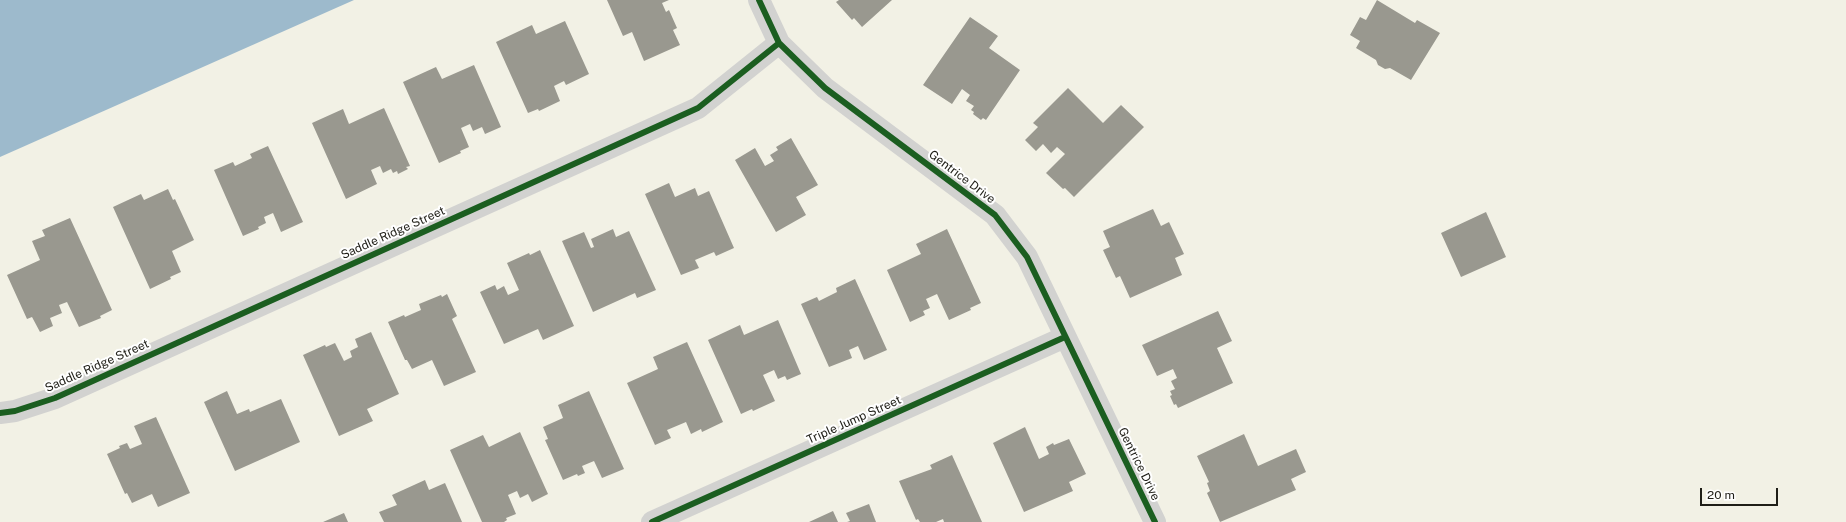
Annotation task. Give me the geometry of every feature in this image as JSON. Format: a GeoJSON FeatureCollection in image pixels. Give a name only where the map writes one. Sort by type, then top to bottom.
{"type":"FeatureCollection","features":[{"type":"Feature","properties":{"kind":"street","name":"Gentrice Drive"},"geometry":{"type":"LineString","coordinates":[[759,0],[779,43],[825,88],[994,215],[1027,257],[1155,522]]}},
{"type":"Feature","properties":{"kind":"street","name":"Saddle Ridge Street"},"geometry":{"type":"LineString","coordinates":[[0,413],[15,411],[54,398],[698,108],[779,43]]}},
{"type":"Feature","properties":{"kind":"street","name":"Triple Jump Street"},"geometry":{"type":"LineString","coordinates":[[652,522],[1065,337]]}},
{"type":"Feature","properties":{"kind":"water"},"geometry":{"type":"Polygon","coordinates":[[[0,0],[354,0],[0,157],[0,0]]]}},
{"type":"Feature","properties":{"kind":"building"},"geometry":{"type":"Polygon","coordinates":[[[607,0],[669,0],[662,3],[666,12],[669,10],[677,28],[673,30],[680,45],[644,61],[632,32],[623,36],[607,0]]]}},
{"type":"Feature","properties":{"kind":"building"},"geometry":{"type":"Polygon","coordinates":[[[839,0],[892,0],[862,27],[854,18],[852,20],[836,2],[839,0]]]}},
{"type":"Feature","properties":{"kind":"building"},"geometry":{"type":"Polygon","coordinates":[[[1377,0],[1415,23],[1417,20],[1440,33],[1411,80],[1390,68],[1385,69],[1378,65],[1376,60],[1356,48],[1360,41],[1350,35],[1360,17],[1366,20],[1377,0]]]}},
{"type":"Feature","properties":{"kind":"building"},"geometry":{"type":"Polygon","coordinates":[[[970,17],[998,36],[989,48],[1020,70],[986,120],[983,118],[981,120],[973,114],[974,112],[971,110],[974,106],[966,101],[970,95],[962,89],[952,104],[923,85],[970,17]]]}},
{"type":"Feature","properties":{"kind":"building"},"geometry":{"type":"Polygon","coordinates":[[[565,21],[589,74],[566,85],[564,81],[554,86],[560,101],[539,111],[538,109],[528,113],[496,42],[532,25],[536,34],[565,21]]]}},
{"type":"Feature","properties":{"kind":"building"},"geometry":{"type":"Polygon","coordinates":[[[474,65],[501,127],[485,134],[482,127],[473,131],[470,124],[461,128],[469,147],[460,151],[461,153],[439,163],[403,82],[436,67],[442,79],[474,65]]]}},
{"type":"Feature","properties":{"kind":"building"},"geometry":{"type":"Polygon","coordinates":[[[1068,88],[1103,123],[1121,105],[1144,127],[1074,197],[1046,173],[1065,154],[1057,147],[1051,153],[1043,144],[1036,151],[1025,140],[1038,127],[1033,123],[1068,88]]]}},
{"type":"Feature","properties":{"kind":"building"},"geometry":{"type":"Polygon","coordinates":[[[384,108],[410,166],[406,167],[408,169],[398,174],[397,171],[393,173],[391,169],[383,173],[380,166],[371,170],[377,184],[346,199],[312,123],[343,109],[349,124],[384,108]]]}},
{"type":"Feature","properties":{"kind":"building"},"geometry":{"type":"Polygon","coordinates":[[[791,138],[818,185],[796,197],[806,215],[776,232],[735,160],[755,148],[765,166],[774,161],[770,155],[778,150],[776,147],[791,138]]]}},
{"type":"Feature","properties":{"kind":"building"},"geometry":{"type":"Polygon","coordinates":[[[268,146],[303,222],[281,232],[273,213],[264,217],[266,223],[258,227],[259,229],[243,236],[214,170],[233,162],[235,166],[252,158],[250,154],[268,146]]]}},
{"type":"Feature","properties":{"kind":"building"},"geometry":{"type":"Polygon","coordinates":[[[669,183],[675,197],[695,188],[698,196],[709,191],[734,248],[716,256],[714,252],[695,260],[699,268],[681,275],[645,194],[669,183]]]}},
{"type":"Feature","properties":{"kind":"building"},"geometry":{"type":"Polygon","coordinates":[[[168,189],[173,200],[175,199],[194,240],[172,251],[181,272],[170,277],[171,279],[150,289],[113,207],[141,194],[144,200],[168,189]]]}},
{"type":"Feature","properties":{"kind":"building"},"geometry":{"type":"Polygon","coordinates":[[[1153,209],[1161,226],[1169,222],[1184,254],[1175,258],[1182,275],[1130,298],[1120,276],[1116,278],[1103,250],[1110,247],[1103,231],[1153,209]]]}},
{"type":"Feature","properties":{"kind":"building"},"geometry":{"type":"Polygon","coordinates":[[[1486,212],[1506,257],[1461,277],[1441,233],[1486,212]]]}},
{"type":"Feature","properties":{"kind":"building"},"geometry":{"type":"Polygon","coordinates":[[[70,218],[112,310],[100,316],[101,318],[79,327],[67,302],[59,305],[62,313],[50,318],[53,326],[40,332],[32,317],[27,319],[7,275],[40,260],[32,241],[45,236],[42,230],[70,218]]]}},
{"type":"Feature","properties":{"kind":"building"},"geometry":{"type":"Polygon","coordinates":[[[613,229],[616,237],[629,231],[656,290],[637,298],[635,293],[593,312],[562,241],[584,232],[591,248],[594,247],[591,239],[613,229]]]}},
{"type":"Feature","properties":{"kind":"building"},"geometry":{"type":"Polygon","coordinates":[[[947,229],[981,303],[970,308],[971,310],[949,320],[937,294],[926,299],[930,308],[923,311],[925,315],[910,322],[887,270],[921,254],[916,244],[947,229]]]}},
{"type":"Feature","properties":{"kind":"building"},"geometry":{"type":"Polygon","coordinates":[[[540,250],[574,326],[543,340],[538,329],[504,344],[480,292],[495,285],[497,290],[504,286],[508,295],[519,290],[507,263],[529,253],[530,255],[540,250]]]}},
{"type":"Feature","properties":{"kind":"building"},"geometry":{"type":"Polygon","coordinates":[[[855,279],[887,350],[864,360],[858,346],[849,350],[852,358],[829,367],[801,304],[817,297],[819,301],[837,292],[836,288],[855,279]]]}},
{"type":"Feature","properties":{"kind":"building"},"geometry":{"type":"Polygon","coordinates":[[[447,294],[457,316],[452,319],[476,372],[444,386],[432,360],[412,369],[407,360],[405,360],[388,322],[421,310],[419,304],[447,294]]]}},
{"type":"Feature","properties":{"kind":"building"},"geometry":{"type":"Polygon","coordinates":[[[1218,311],[1232,341],[1217,348],[1233,383],[1178,408],[1176,404],[1174,405],[1170,396],[1172,395],[1170,391],[1175,389],[1171,381],[1177,378],[1173,369],[1157,376],[1142,345],[1218,311]]]}},
{"type":"Feature","properties":{"kind":"building"},"geometry":{"type":"Polygon","coordinates":[[[778,320],[801,374],[787,380],[785,376],[778,379],[774,370],[763,375],[775,401],[753,411],[752,409],[741,414],[708,340],[740,325],[744,335],[778,320]]]}},
{"type":"Feature","properties":{"kind":"building"},"geometry":{"type":"Polygon","coordinates":[[[371,332],[399,394],[367,409],[373,421],[339,436],[303,355],[325,345],[326,347],[335,343],[344,361],[352,357],[350,351],[358,347],[355,339],[371,332]]]}},
{"type":"Feature","properties":{"kind":"building"},"geometry":{"type":"Polygon","coordinates":[[[687,342],[723,422],[702,432],[701,429],[691,434],[686,422],[667,430],[671,438],[655,445],[627,383],[658,369],[653,357],[687,342]]]}},
{"type":"Feature","properties":{"kind":"building"},"geometry":{"type":"Polygon","coordinates":[[[227,391],[237,414],[249,409],[250,412],[281,399],[300,442],[235,471],[204,402],[227,391]]]}},
{"type":"Feature","properties":{"kind":"building"},"geometry":{"type":"Polygon","coordinates":[[[589,391],[624,469],[602,478],[594,461],[582,466],[585,473],[578,476],[577,474],[563,480],[545,440],[548,439],[543,427],[563,418],[558,405],[589,391]]]}},
{"type":"Feature","properties":{"kind":"building"},"geometry":{"type":"Polygon","coordinates":[[[156,417],[190,493],[158,507],[152,494],[132,503],[127,493],[125,494],[107,454],[120,448],[119,446],[127,443],[130,449],[142,444],[134,426],[156,417]]]}},
{"type":"Feature","properties":{"kind":"building"},"geometry":{"type":"Polygon","coordinates":[[[1025,427],[1039,459],[1049,454],[1046,447],[1053,443],[1054,445],[1069,439],[1086,474],[1069,482],[1073,491],[1024,512],[993,443],[1025,427]]]}},
{"type":"Feature","properties":{"kind":"building"},"geometry":{"type":"Polygon","coordinates":[[[520,432],[548,494],[532,502],[528,494],[520,498],[517,491],[508,495],[516,514],[506,518],[507,520],[504,522],[482,522],[450,450],[483,435],[489,447],[520,432]]]}},
{"type":"Feature","properties":{"kind":"building"},"geometry":{"type":"Polygon","coordinates":[[[1244,434],[1258,466],[1296,449],[1306,472],[1291,479],[1296,490],[1220,522],[1207,493],[1210,491],[1207,483],[1209,482],[1197,456],[1244,434]]]}},
{"type":"Feature","properties":{"kind":"building"},"geometry":{"type":"Polygon","coordinates":[[[952,455],[982,522],[944,522],[943,519],[936,522],[920,522],[918,519],[916,520],[899,481],[932,469],[930,465],[952,455]]]}},
{"type":"Feature","properties":{"kind":"building"},"geometry":{"type":"Polygon","coordinates":[[[425,480],[429,490],[445,483],[462,522],[384,522],[379,512],[397,505],[392,495],[425,480]]]}},
{"type":"Feature","properties":{"kind":"building"},"geometry":{"type":"Polygon","coordinates":[[[869,504],[876,522],[847,522],[850,521],[846,513],[869,504]]]}},
{"type":"Feature","properties":{"kind":"building"},"geometry":{"type":"Polygon","coordinates":[[[833,511],[838,522],[809,522],[833,511]]]}},
{"type":"Feature","properties":{"kind":"building"},"geometry":{"type":"Polygon","coordinates":[[[344,513],[348,522],[323,522],[344,513]]]}},
{"type":"Feature","properties":{"kind":"cycle path"},"geometry":{"type":"LineString","coordinates":[[759,0],[779,43],[825,88],[995,215],[1027,257],[1155,522]]}},
{"type":"Feature","properties":{"kind":"cycle path"},"geometry":{"type":"LineString","coordinates":[[0,413],[15,411],[55,398],[698,108],[779,43]]}},
{"type":"Feature","properties":{"kind":"cycle path"},"geometry":{"type":"LineString","coordinates":[[652,522],[1065,337]]}}]}
